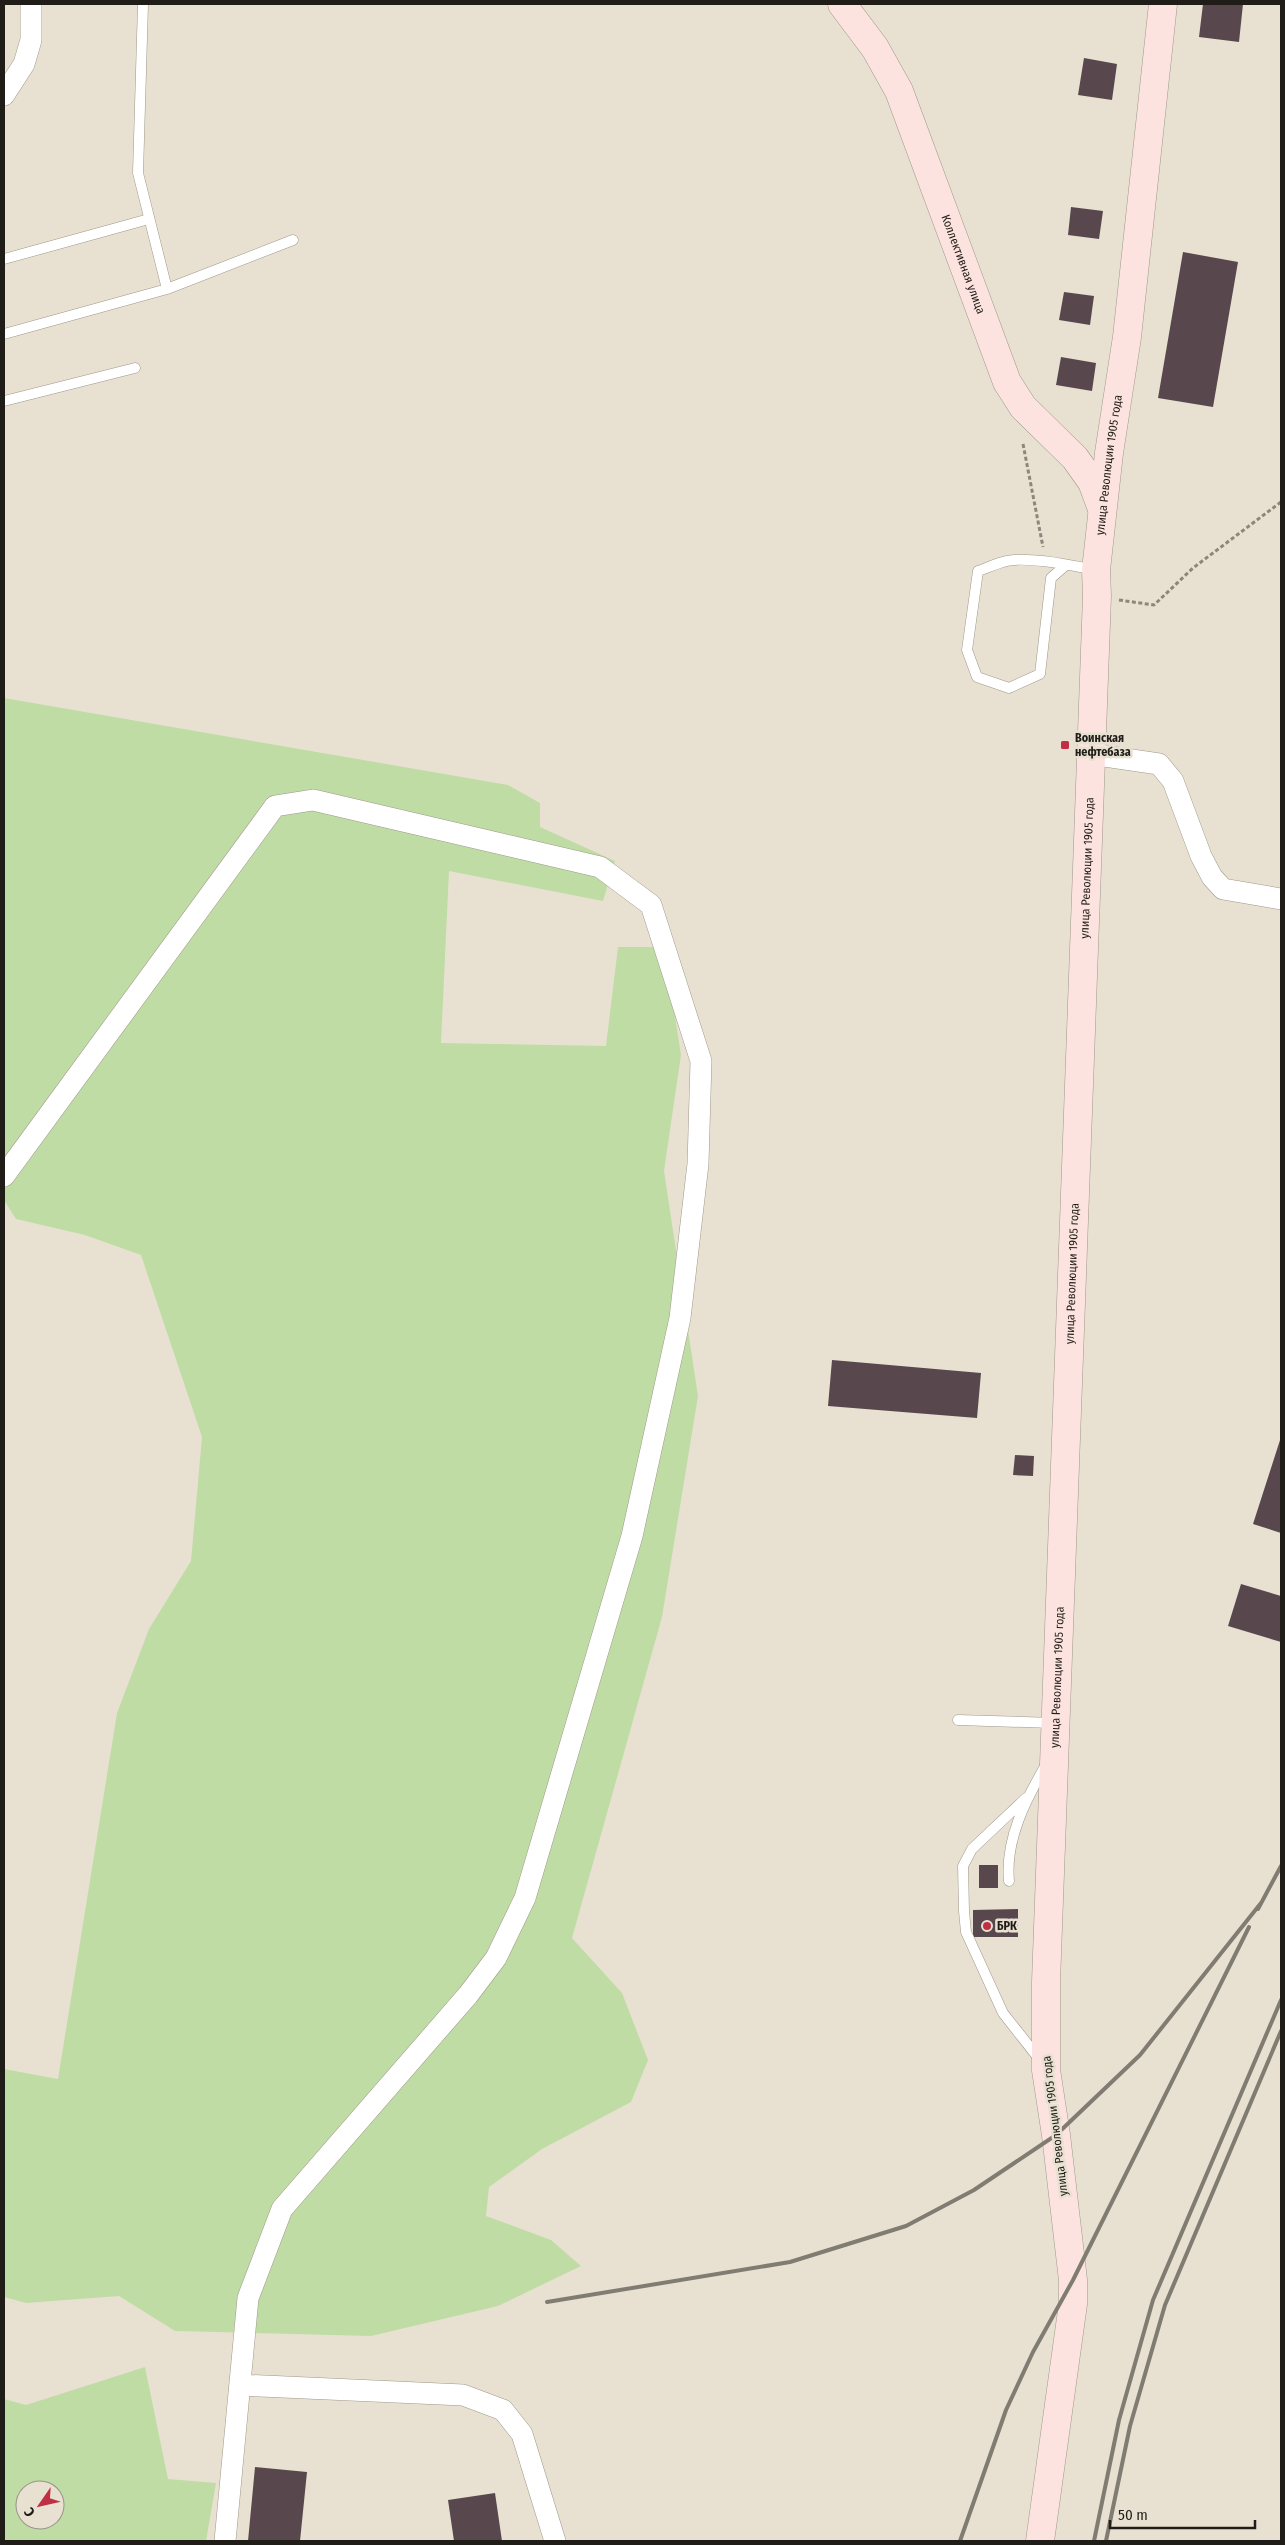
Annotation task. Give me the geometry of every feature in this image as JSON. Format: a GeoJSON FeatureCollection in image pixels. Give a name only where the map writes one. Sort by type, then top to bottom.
{"type":"FeatureCollection","features":[{"type":"Feature","properties":{"kind":"main road","name":"Коллективная улица"},"geometry":{"type":"LineString","coordinates":[[842,4],[875,48],[899,91],[1006,382],[1023,406],[1075,458],[1092,482],[1102,510]]}},
{"type":"Feature","properties":{"kind":"main road","name":"улица Революции 1905 года"},"geometry":{"type":"LineString","coordinates":[[1040,2541],[1073,2304],[1073,2280],[1056,2135],[1046,2070],[1046,1982],[1096,584],[1102,510],[1127,337],[1163,4]]}},
{"type":"Feature","properties":{"kind":"main road"},"geometry":{"type":"LineString","coordinates":[[1075,458],[1109,453]]}},
{"type":"Feature","properties":{"kind":"street"},"geometry":{"type":"LineString","coordinates":[[4,95],[24,64],[29,48],[31,40],[31,4]]}},
{"type":"Feature","properties":{"kind":"street"},"geometry":{"type":"LineString","coordinates":[[1091,754],[1158,764],[1172,781],[1201,856],[1212,877],[1223,889],[1281,899]]}},
{"type":"Feature","properties":{"kind":"street"},"geometry":{"type":"LineString","coordinates":[[4,1176],[274,806],[313,800],[600,867],[651,905],[701,1061],[698,1164],[680,1318],[632,1536],[526,1898],[496,1958],[468,1995],[282,2209],[248,2298],[225,2541]]}},
{"type":"Feature","properties":{"kind":"street"},"geometry":{"type":"LineString","coordinates":[[240,2385],[463,2394],[503,2410],[522,2434],[555,2541]]}},
{"type":"Feature","properties":{"kind":"lane"},"geometry":{"type":"LineString","coordinates":[[143,4],[138,173],[167,289]]}},
{"type":"Feature","properties":{"kind":"lane"},"geometry":{"type":"LineString","coordinates":[[4,260],[149,218]]}},
{"type":"Feature","properties":{"kind":"lane"},"geometry":{"type":"LineString","coordinates":[[4,334],[167,289],[293,240]]}},
{"type":"Feature","properties":{"kind":"lane"},"geometry":{"type":"LineString","coordinates":[[4,401],[135,368]]}},
{"type":"Feature","properties":{"kind":"lane"},"geometry":{"type":"LineString","coordinates":[[1066,565],[1052,578],[1040,674],[1009,688],[976,677],[967,650],[978,572],[1008,560],[1066,565],[1096,584]]}},
{"type":"Feature","properties":{"kind":"lane"},"geometry":{"type":"LineString","coordinates":[[958,1720],[1055,1736],[1026,1798],[1010,1845],[1007,1863],[1009,1881]]}},
{"type":"Feature","properties":{"kind":"lane"},"geometry":{"type":"LineString","coordinates":[[1026,1798],[972,1849],[963,1866],[964,1911],[966,1932],[1002,2013],[1046,2070]]}},
{"type":"Feature","properties":{"kind":"path"},"geometry":{"type":"LineString","coordinates":[[1023,444],[1046,563]]}},
{"type":"Feature","properties":{"kind":"path"},"geometry":{"type":"LineString","coordinates":[[1096,584],[1154,605],[1193,568],[1281,502]]}},
{"type":"Feature","properties":{"kind":"green space"},"geometry":{"type":"Polygon","coordinates":[[[4,698],[508,785],[540,803],[540,827],[615,861],[603,901],[449,871],[441,1043],[606,1046],[618,947],[664,947],[681,1055],[664,1171],[698,1396],[662,1617],[572,1938],[622,1993],[648,2060],[631,2102],[542,2149],[489,2187],[486,2216],[551,2240],[581,2266],[498,2306],[371,2336],[175,2331],[119,2296],[26,2303],[4,2297],[4,2069],[58,2079],[117,1713],[149,1629],[191,1561],[202,1437],[141,1255],[85,1235],[16,1219],[4,1200],[4,698]]]}},
{"type":"Feature","properties":{"kind":"green space"},"geometry":{"type":"Polygon","coordinates":[[[145,2367],[168,2479],[216,2483],[206,2541],[4,2541],[4,2399],[26,2405],[145,2367]]]}},
{"type":"Feature","properties":{"kind":"building"},"geometry":{"type":"Polygon","coordinates":[[[1203,4],[1243,4],[1239,42],[1199,37],[1203,4]]]}},
{"type":"Feature","properties":{"kind":"building"},"geometry":{"type":"Polygon","coordinates":[[[1084,58],[1117,64],[1112,100],[1078,95],[1084,58]]]}},
{"type":"Feature","properties":{"kind":"building"},"geometry":{"type":"Polygon","coordinates":[[[1071,207],[1103,211],[1099,239],[1068,235],[1071,207]]]}},
{"type":"Feature","properties":{"kind":"building"},"geometry":{"type":"Polygon","coordinates":[[[1183,252],[1238,262],[1213,407],[1158,398],[1183,252]]]}},
{"type":"Feature","properties":{"kind":"building"},"geometry":{"type":"Polygon","coordinates":[[[1064,292],[1094,296],[1090,325],[1059,320],[1064,292]]]}},
{"type":"Feature","properties":{"kind":"building"},"geometry":{"type":"Polygon","coordinates":[[[1061,357],[1096,363],[1092,391],[1056,385],[1061,357]]]}},
{"type":"Feature","properties":{"kind":"building"},"geometry":{"type":"Polygon","coordinates":[[[832,1360],[981,1373],[977,1418],[828,1406],[832,1360]]]}},
{"type":"Feature","properties":{"kind":"building"},"geometry":{"type":"Polygon","coordinates":[[[1281,1437],[1281,1533],[1253,1524],[1281,1437]]]}},
{"type":"Feature","properties":{"kind":"building"},"geometry":{"type":"Polygon","coordinates":[[[1015,1455],[1034,1456],[1033,1476],[1013,1475],[1015,1455]]]}},
{"type":"Feature","properties":{"kind":"building"},"geometry":{"type":"Polygon","coordinates":[[[1241,1584],[1281,1596],[1281,1642],[1228,1626],[1241,1584]]]}},
{"type":"Feature","properties":{"kind":"building"},"geometry":{"type":"Polygon","coordinates":[[[979,1865],[998,1865],[998,1888],[979,1888],[979,1865]]]}},
{"type":"Feature","properties":{"kind":"building"},"geometry":{"type":"Polygon","coordinates":[[[1018,1909],[1018,1937],[973,1937],[973,1910],[1018,1909]]]}},
{"type":"Feature","properties":{"kind":"building"},"geometry":{"type":"Polygon","coordinates":[[[255,2467],[307,2472],[300,2541],[248,2541],[255,2467]]]}},
{"type":"Feature","properties":{"kind":"building"},"geometry":{"type":"Polygon","coordinates":[[[495,2493],[502,2541],[454,2541],[448,2500],[495,2493]]]}},
{"type":"Feature","properties":{"kind":"railway"},"geometry":{"type":"LineString","coordinates":[[1258,1909],[1281,1866]]}},
{"type":"Feature","properties":{"kind":"railway"},"geometry":{"type":"LineString","coordinates":[[547,2302],[790,2262],[906,2226],[974,2190],[1056,2135],[1140,2055],[1261,1903]]}},
{"type":"Feature","properties":{"kind":"railway"},"geometry":{"type":"LineString","coordinates":[[960,2541],[1006,2410],[1033,2352],[1073,2280],[1249,1927]]}},
{"type":"Feature","properties":{"kind":"railway"},"geometry":{"type":"LineString","coordinates":[[1094,2541],[1119,2420],[1153,2300],[1281,2000]]}},
{"type":"Feature","properties":{"kind":"railway"},"geometry":{"type":"LineString","coordinates":[[1106,2541],[1130,2426],[1165,2305],[1281,2031]]}},
{"type":"Feature","properties":{"kind":"place","name":"Воинская нефтебаза"},"geometry":{"type":"Point","coordinates":[1065,745]}},
{"type":"Feature","properties":{"kind":"place","name":"БРК"},"geometry":{"type":"Point","coordinates":[987,1926]}}]}
